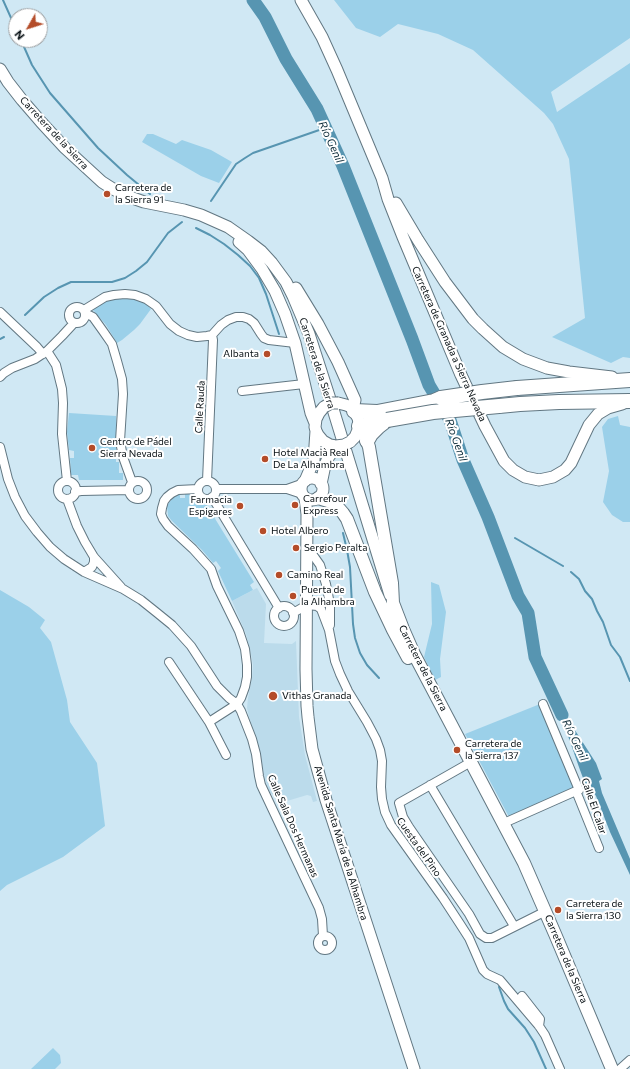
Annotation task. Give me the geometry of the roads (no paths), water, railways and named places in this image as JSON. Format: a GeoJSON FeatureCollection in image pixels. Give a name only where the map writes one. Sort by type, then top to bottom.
{"type":"FeatureCollection","features":[{"type":"Feature","properties":{"kind":"highway"},"geometry":{"type":"LineString","coordinates":[[359,427],[366,425],[385,413],[441,398],[517,388],[630,380]]}},
{"type":"Feature","properties":{"kind":"highway"},"geometry":{"type":"LineString","coordinates":[[354,407],[369,412],[433,412],[520,404],[581,401],[630,401]]}},
{"type":"Feature","properties":{"kind":"highway"},"geometry":{"type":"LineString","coordinates":[[367,441],[378,427],[385,413]]}},
{"type":"Feature","properties":{"kind":"main road"},"geometry":{"type":"LineString","coordinates":[[359,427],[364,432],[367,441],[392,583],[393,603]]}},
{"type":"Feature","properties":{"kind":"main road"},"geometry":{"type":"LineString","coordinates":[[308,492],[336,505],[347,519],[375,592],[393,630],[433,702],[451,724]]}},
{"type":"Feature","properties":{"kind":"main road","name":"Carretera de la Sierra"},"geometry":{"type":"LineString","coordinates":[[393,603],[414,654],[524,862],[612,1069]]}},
{"type":"Feature","properties":{"kind":"street","name":"Carretera de Granada a Sierra Nevada"},"geometry":{"type":"LineString","coordinates":[[301,0],[322,37],[337,70],[382,178],[388,199],[403,237],[461,375],[501,456],[513,470],[525,477],[539,480],[547,479],[560,474],[570,463],[589,425],[598,414],[608,408],[630,401]]}},
{"type":"Feature","properties":{"kind":"street","name":"Carretera de la Sierra"},"geometry":{"type":"LineString","coordinates":[[0,69],[8,82],[41,122],[102,182],[127,196],[144,202],[201,215],[228,227],[248,240],[261,251],[278,271],[293,296],[309,334],[393,603]]}},
{"type":"Feature","properties":{"kind":"street","name":"Carretera de Granada a Sierra Nevada"},"geometry":{"type":"LineString","coordinates":[[382,178],[414,234],[445,282],[473,319],[503,347],[522,359],[547,368],[630,380]]}},
{"type":"Feature","properties":{"kind":"street","name":"Carretera de la Sierra"},"geometry":{"type":"LineString","coordinates":[[228,227],[235,238],[248,250],[262,269],[283,308],[295,343],[311,413],[316,427]]}},
{"type":"Feature","properties":{"kind":"street"},"geometry":{"type":"LineString","coordinates":[[278,271],[294,284],[318,324],[338,362],[358,418],[359,427],[356,435],[350,442],[344,445],[336,446],[330,445],[323,441],[318,435],[316,427],[317,415],[324,407],[338,403],[354,407]]}},
{"type":"Feature","properties":{"kind":"street"},"geometry":{"type":"LineString","coordinates":[[84,312],[105,297],[125,294],[135,295],[146,299],[156,306],[170,324],[179,331],[188,335],[197,337],[207,336],[212,334],[228,320],[236,317],[243,317],[254,323],[264,338],[295,343]]}},
{"type":"Feature","properties":{"kind":"street"},"geometry":{"type":"LineString","coordinates":[[75,492],[130,486],[120,441],[123,394],[122,379],[118,361],[112,344],[93,317],[77,306],[70,310],[68,316],[71,321],[78,324],[85,318],[84,312]]}},
{"type":"Feature","properties":{"kind":"street"},"geometry":{"type":"LineString","coordinates":[[0,312],[56,365],[62,389],[62,434],[67,481]]}},
{"type":"Feature","properties":{"kind":"street"},"geometry":{"type":"LineString","coordinates":[[0,377],[12,368],[45,353],[74,323]]}},
{"type":"Feature","properties":{"kind":"street","name":"Calle Rauda"},"geometry":{"type":"LineString","coordinates":[[207,480],[213,340],[212,334]]}},
{"type":"Feature","properties":{"kind":"street"},"geometry":{"type":"LineString","coordinates":[[242,391],[304,384]]}},
{"type":"Feature","properties":{"kind":"street","name":"Avenida Santa María de la Alhambra"},"geometry":{"type":"LineString","coordinates":[[316,427],[314,460],[308,492],[306,669],[308,717],[312,749],[326,800],[413,1066]]}},
{"type":"Feature","properties":{"kind":"street"},"geometry":{"type":"LineString","coordinates":[[216,489],[287,489],[322,492],[321,484],[325,465],[336,446]]}},
{"type":"Feature","properties":{"kind":"street","name":"Calle Sala Dos Hermanas"},"geometry":{"type":"LineString","coordinates":[[0,447],[8,479],[15,497],[25,516],[50,547],[64,559],[84,572],[122,589],[141,600],[172,625],[191,646],[217,686],[236,704],[241,711],[252,739],[261,784],[319,908],[324,936]]}},
{"type":"Feature","properties":{"kind":"street"},"geometry":{"type":"LineString","coordinates":[[308,492],[309,479],[318,480],[321,484]]}},
{"type":"Feature","properties":{"kind":"street"},"geometry":{"type":"LineString","coordinates":[[207,480],[214,484],[216,489],[215,494],[207,499],[202,497],[198,492],[200,484],[207,480]]}},
{"type":"Feature","properties":{"kind":"street"},"geometry":{"type":"LineString","coordinates":[[67,481],[74,485],[75,492],[73,496],[67,499],[62,498],[59,495],[58,488],[60,484],[67,481]]}},
{"type":"Feature","properties":{"kind":"street"},"geometry":{"type":"LineString","coordinates":[[198,489],[178,490],[172,493],[164,501],[161,514],[168,526],[194,549],[211,569],[217,586],[239,631],[245,649],[247,665],[246,687],[242,698],[236,704],[209,722]]}},
{"type":"Feature","properties":{"kind":"street"},"geometry":{"type":"LineString","coordinates":[[212,497],[279,608]]}},
{"type":"Feature","properties":{"kind":"street"},"geometry":{"type":"LineString","coordinates":[[67,499],[77,526],[94,557],[122,589]]}},
{"type":"Feature","properties":{"kind":"street","name":"Cuesta del Pino"},"geometry":{"type":"LineString","coordinates":[[308,548],[320,565],[326,584],[330,604],[329,630]]}},
{"type":"Feature","properties":{"kind":"street"},"geometry":{"type":"LineString","coordinates":[[84,572],[92,567],[94,557]]}},
{"type":"Feature","properties":{"kind":"street"},"geometry":{"type":"LineString","coordinates":[[293,613],[307,605]]}},
{"type":"Feature","properties":{"kind":"street","name":"Cuesta del Pino"},"geometry":{"type":"LineString","coordinates":[[307,605],[317,606],[321,609],[329,630],[335,661],[340,674],[348,691],[376,739],[382,760],[382,799],[385,812],[391,825],[444,898],[469,938],[483,970],[487,974],[500,980],[538,1026]]}},
{"type":"Feature","properties":{"kind":"street"},"geometry":{"type":"LineString","coordinates":[[279,608],[289,608],[293,613],[293,620],[289,625],[280,625],[274,618],[275,612],[279,608]]}},
{"type":"Feature","properties":{"kind":"street"},"geometry":{"type":"LineString","coordinates":[[169,662],[209,722],[226,754]]}},
{"type":"Feature","properties":{"kind":"street","name":"Calle El Calar"},"geometry":{"type":"LineString","coordinates":[[544,704],[579,790],[576,791],[599,848]]}},
{"type":"Feature","properties":{"kind":"street"},"geometry":{"type":"LineString","coordinates":[[471,762],[399,803],[403,817],[469,914],[480,934],[486,938],[492,938],[546,911]]}},
{"type":"Feature","properties":{"kind":"street"},"geometry":{"type":"LineString","coordinates":[[430,785],[514,926]]}},
{"type":"Feature","properties":{"kind":"street"},"geometry":{"type":"LineString","coordinates":[[504,823],[576,791]]}},
{"type":"Feature","properties":{"kind":"street"},"geometry":{"type":"LineString","coordinates":[[522,996],[540,1019],[538,1026],[545,1035],[560,1069]]}},
{"type":"Feature","properties":{"kind":"street"},"geometry":{"type":"LineString","coordinates":[[620,1069],[630,1060]]}},
{"type":"Feature","properties":{"kind":"water"},"geometry":{"type":"Polygon","coordinates":[[[555,699],[596,763],[602,779],[599,781],[602,793],[630,859],[630,875],[610,832],[596,796],[589,785],[586,786],[555,699]]]}},
{"type":"Feature","properties":{"kind":"waterway"},"geometry":{"type":"LineString","coordinates":[[3,0],[8,11]]}},
{"type":"Feature","properties":{"kind":"waterway","name":"Río Genil"},"geometry":{"type":"LineString","coordinates":[[253,0],[265,17],[286,59],[317,109],[343,166],[429,385],[450,420],[463,460],[488,517],[518,596],[528,613],[535,657],[562,715]]}},
{"type":"Feature","properties":{"kind":"waterway"},"geometry":{"type":"LineString","coordinates":[[25,48],[32,65],[50,93],[98,148],[150,194]]}},
{"type":"Feature","properties":{"kind":"waterway"},"geometry":{"type":"LineString","coordinates":[[211,201],[236,164],[245,158],[253,153],[325,128]]}},
{"type":"Feature","properties":{"kind":"waterway"},"geometry":{"type":"LineString","coordinates":[[25,315],[44,297],[71,282],[112,282],[125,278],[147,262],[168,233],[182,222]]}},
{"type":"Feature","properties":{"kind":"waterway"},"geometry":{"type":"LineString","coordinates":[[196,228],[224,244],[250,266],[259,278],[266,294],[279,334]]}},
{"type":"Feature","properties":{"kind":"waterway"},"geometry":{"type":"LineString","coordinates":[[0,339],[4,337]]}},
{"type":"Feature","properties":{"kind":"waterway"},"geometry":{"type":"LineString","coordinates":[[343,533],[350,567],[355,638],[360,653],[367,665],[379,678]]}},
{"type":"Feature","properties":{"kind":"waterway"},"geometry":{"type":"LineString","coordinates":[[515,538],[563,566]]}},
{"type":"Feature","properties":{"kind":"waterway"},"geometry":{"type":"LineString","coordinates":[[571,572],[579,579],[585,591],[592,599],[603,622],[611,645],[620,657],[630,681]]}},
{"type":"Feature","properties":{"kind":"waterway"},"geometry":{"type":"LineString","coordinates":[[499,987],[508,1009],[525,1028],[534,1042],[546,1069]]}},
{"type":"Feature","properties":{"kind":"place","name":"Carretera de la Sierra 91"},"geometry":{"type":"Point","coordinates":[107,194]}},
{"type":"Feature","properties":{"kind":"place","name":"Albanta"},"geometry":{"type":"Point","coordinates":[267,354]}},
{"type":"Feature","properties":{"kind":"place","name":"Centro de Pádel Sierra Nevada"},"geometry":{"type":"Point","coordinates":[92,448]}},
{"type":"Feature","properties":{"kind":"place","name":"Hotel Macià Real De La Alhambra"},"geometry":{"type":"Point","coordinates":[265,459]}},
{"type":"Feature","properties":{"kind":"place","name":"Carrefour Express"},"geometry":{"type":"Point","coordinates":[295,505]}},
{"type":"Feature","properties":{"kind":"place","name":"Farmacia Espigares"},"geometry":{"type":"Point","coordinates":[240,506]}},
{"type":"Feature","properties":{"kind":"place","name":"Hotel Albero"},"geometry":{"type":"Point","coordinates":[263,531]}},
{"type":"Feature","properties":{"kind":"place","name":"Sergio Peralta"},"geometry":{"type":"Point","coordinates":[296,548]}},
{"type":"Feature","properties":{"kind":"place","name":"Camino Real"},"geometry":{"type":"Point","coordinates":[279,575]}},
{"type":"Feature","properties":{"kind":"place","name":"Puerta de la Alhambra"},"geometry":{"type":"Point","coordinates":[293,596]}},
{"type":"Feature","properties":{"kind":"place","name":"Vithas Granada"},"geometry":{"type":"Point","coordinates":[273,696]}},
{"type":"Feature","properties":{"kind":"place","name":"Carretera de la Sierra 137"},"geometry":{"type":"Point","coordinates":[457,750]}},
{"type":"Feature","properties":{"kind":"place","name":"Carretera de la Sierra 130"},"geometry":{"type":"Point","coordinates":[558,910]}}]}
